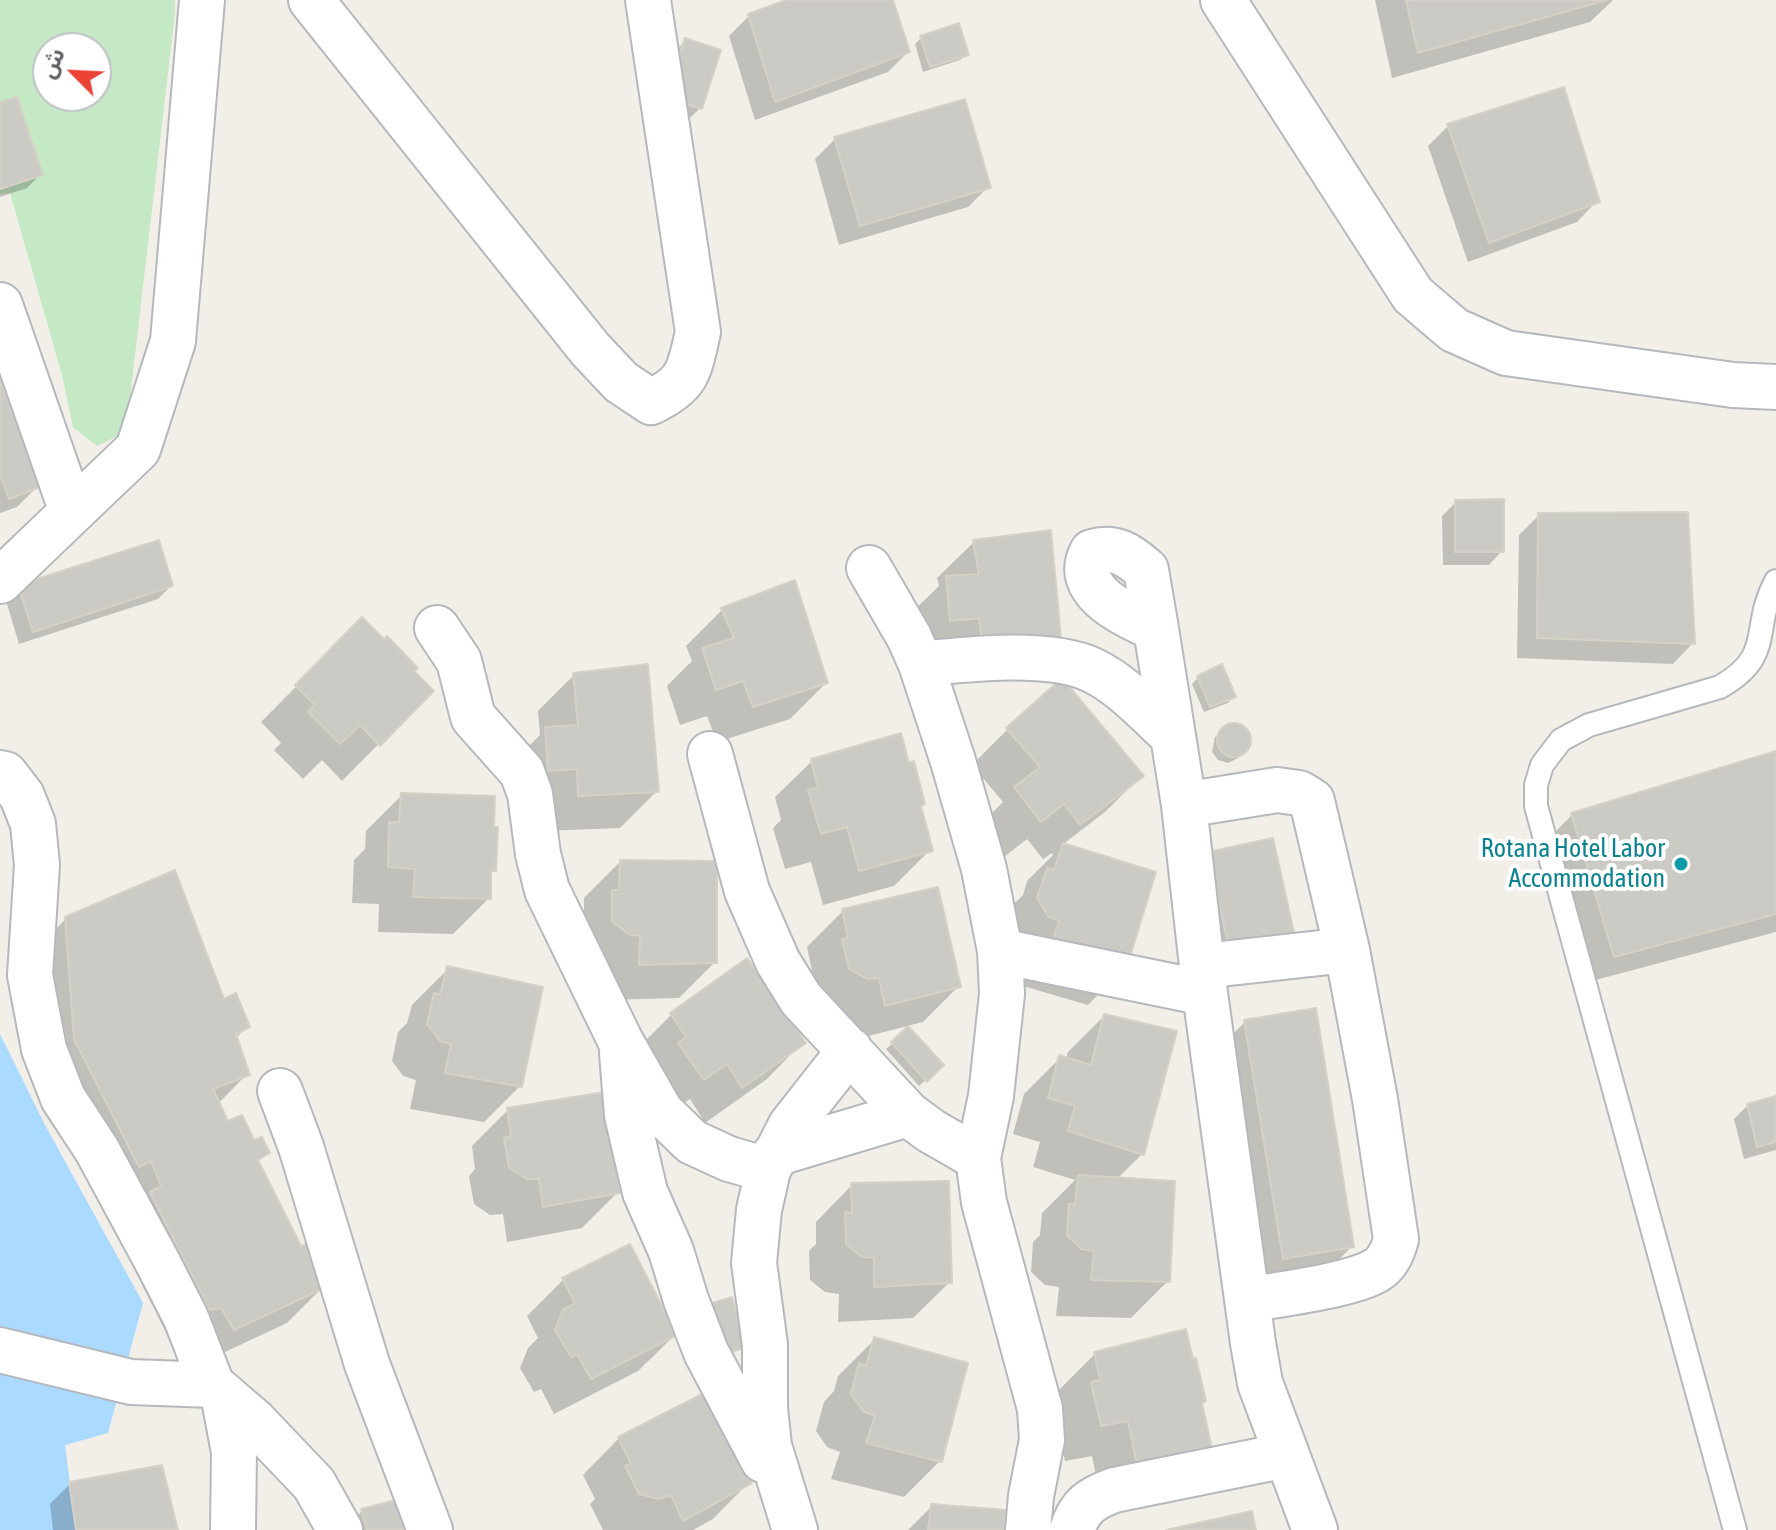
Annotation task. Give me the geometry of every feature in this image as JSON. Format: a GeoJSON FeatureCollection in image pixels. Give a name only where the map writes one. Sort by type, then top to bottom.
{"type":"FeatureCollection","features":[{"type":"Feature","properties":{"kind":"street"},"geometry":{"type":"LineString","coordinates":[[0,581],[138,449],[173,341],[202,0]]}},
{"type":"Feature","properties":{"kind":"street"},"geometry":{"type":"LineString","coordinates":[[311,0],[590,349],[621,382],[651,402],[673,392],[689,371],[698,332],[648,0]]}},
{"type":"Feature","properties":{"kind":"street"},"geometry":{"type":"LineString","coordinates":[[1223,0],[1413,295],[1454,330],[1506,353],[1733,385],[1776,387]]}},
{"type":"Feature","properties":{"kind":"street"},"geometry":{"type":"LineString","coordinates":[[0,305],[72,512]]}},
{"type":"Feature","properties":{"kind":"street"},"geometry":{"type":"LineString","coordinates":[[869,568],[921,664],[984,869],[1000,951],[1002,994],[999,1033],[991,1096],[978,1158],[984,1202],[1040,1409],[1042,1440],[1028,1530]]}},
{"type":"Feature","properties":{"kind":"street"},"geometry":{"type":"LineString","coordinates":[[437,628],[459,661],[473,717],[522,772],[530,794],[538,854],[547,890],[621,1042],[661,1112],[680,1132],[692,1142],[729,1159],[771,1162],[908,1114]]}},
{"type":"Feature","properties":{"kind":"street"},"geometry":{"type":"LineString","coordinates":[[1156,629],[1184,805],[1204,979],[1260,1383],[1315,1530]]}},
{"type":"Feature","properties":{"kind":"street"},"geometry":{"type":"LineString","coordinates":[[921,664],[979,659],[1066,660],[1095,671],[1173,736]]}},
{"type":"Feature","properties":{"kind":"street"},"geometry":{"type":"LineString","coordinates":[[710,754],[747,891],[778,962],[801,999],[908,1114],[978,1158]]}},
{"type":"Feature","properties":{"kind":"street"},"geometry":{"type":"LineString","coordinates":[[0,773],[5,774],[22,796],[33,824],[37,865],[30,975],[44,1049],[63,1098],[97,1150],[186,1318],[217,1389],[234,1452],[233,1530]]}},
{"type":"Feature","properties":{"kind":"street"},"geometry":{"type":"LineString","coordinates":[[1184,805],[1277,790],[1299,793],[1312,801],[1347,950],[1375,1099],[1396,1239],[1392,1254],[1378,1270],[1351,1279],[1247,1300]]}},
{"type":"Feature","properties":{"kind":"street"},"geometry":{"type":"LineString","coordinates":[[1000,951],[1204,979],[1347,950]]}},
{"type":"Feature","properties":{"kind":"street"},"geometry":{"type":"LineString","coordinates":[[621,1042],[627,1115],[645,1192],[671,1251],[706,1352],[790,1517]]}},
{"type":"Feature","properties":{"kind":"street"},"geometry":{"type":"LineString","coordinates":[[790,1517],[769,1446],[765,1408],[765,1345],[754,1263],[759,1210],[771,1162],[791,1125],[850,1050]]}},
{"type":"Feature","properties":{"kind":"street"},"geometry":{"type":"LineString","coordinates":[[280,1091],[301,1147],[367,1364],[430,1530]]}},
{"type":"Feature","properties":{"kind":"street"},"geometry":{"type":"LineString","coordinates":[[0,1350],[131,1382],[217,1389],[254,1421],[314,1484],[340,1530]]}},
{"type":"Feature","properties":{"kind":"street"},"geometry":{"type":"LineString","coordinates":[[1072,1530],[1077,1512],[1091,1498],[1114,1490],[1287,1455]]}},
{"type":"Feature","properties":{"kind":"lane"},"geometry":{"type":"LineString","coordinates":[[1735,1530],[1536,806],[1536,785],[1542,765],[1561,740],[1589,725],[1720,687],[1740,677],[1761,652],[1766,633],[1766,606],[1776,581]]}},
{"type":"Feature","properties":{"kind":"green space"},"geometry":{"type":"Polygon","coordinates":[[[0,0],[175,0],[126,432],[97,446],[73,427],[62,375],[10,193],[0,194],[0,0]]]}},
{"type":"Feature","properties":{"kind":"water"},"geometry":{"type":"Polygon","coordinates":[[[0,1034],[45,1125],[143,1303],[108,1433],[65,1445],[76,1530],[0,1530],[0,1034]]]}},
{"type":"Feature","properties":{"kind":"building"},"geometry":{"type":"Polygon","coordinates":[[[786,0],[893,0],[910,52],[775,102],[748,14],[786,0]]]}},
{"type":"Feature","properties":{"kind":"building"},"geometry":{"type":"Polygon","coordinates":[[[1406,0],[1607,0],[1418,53],[1406,0]]]}},
{"type":"Feature","properties":{"kind":"building"},"geometry":{"type":"Polygon","coordinates":[[[959,23],[969,55],[930,67],[920,36],[959,23]]]}},
{"type":"Feature","properties":{"kind":"building"},"geometry":{"type":"Polygon","coordinates":[[[685,38],[721,50],[702,109],[666,98],[685,38]]]}},
{"type":"Feature","properties":{"kind":"building"},"geometry":{"type":"Polygon","coordinates":[[[1564,87],[1600,202],[1489,243],[1447,124],[1564,87]]]}},
{"type":"Feature","properties":{"kind":"building"},"geometry":{"type":"Polygon","coordinates":[[[17,97],[43,175],[0,189],[0,102],[17,97]]]}},
{"type":"Feature","properties":{"kind":"building"},"geometry":{"type":"Polygon","coordinates":[[[965,99],[991,188],[860,226],[834,137],[965,99]]]}},
{"type":"Feature","properties":{"kind":"building"},"geometry":{"type":"Polygon","coordinates":[[[0,377],[40,487],[9,499],[0,474],[0,377]]]}},
{"type":"Feature","properties":{"kind":"building"},"geometry":{"type":"Polygon","coordinates":[[[1504,499],[1504,552],[1455,552],[1455,500],[1504,499]]]}},
{"type":"Feature","properties":{"kind":"building"},"geometry":{"type":"Polygon","coordinates":[[[1688,512],[1695,644],[1537,638],[1538,513],[1688,512]]]}},
{"type":"Feature","properties":{"kind":"building"},"geometry":{"type":"Polygon","coordinates":[[[1051,530],[1061,638],[983,645],[979,618],[950,621],[946,576],[979,574],[973,540],[1051,530]]]}},
{"type":"Feature","properties":{"kind":"building"},"geometry":{"type":"Polygon","coordinates":[[[159,540],[173,586],[33,632],[18,585],[159,540]]]}},
{"type":"Feature","properties":{"kind":"building"},"geometry":{"type":"Polygon","coordinates":[[[795,580],[828,683],[753,707],[743,681],[716,690],[702,648],[734,638],[721,608],[795,580]]]}},
{"type":"Feature","properties":{"kind":"building"},"geometry":{"type":"Polygon","coordinates":[[[362,617],[384,639],[387,636],[418,668],[414,671],[434,691],[380,746],[360,725],[340,744],[308,712],[315,705],[295,685],[362,617]]]}},
{"type":"Feature","properties":{"kind":"building"},"geometry":{"type":"Polygon","coordinates":[[[648,664],[659,792],[578,796],[577,769],[548,771],[545,727],[578,725],[573,673],[648,664]]]}},
{"type":"Feature","properties":{"kind":"building"},"geometry":{"type":"Polygon","coordinates":[[[1222,664],[1236,697],[1210,707],[1197,676],[1222,664]]]}},
{"type":"Feature","properties":{"kind":"building"},"geometry":{"type":"Polygon","coordinates":[[[1062,678],[1144,776],[1080,825],[1064,804],[1041,822],[1014,787],[1040,767],[1006,728],[1062,678]]]}},
{"type":"Feature","properties":{"kind":"building"},"geometry":{"type":"Polygon","coordinates":[[[1234,723],[1246,728],[1251,740],[1246,752],[1234,757],[1222,752],[1217,740],[1222,728],[1234,723]]]}},
{"type":"Feature","properties":{"kind":"building"},"geometry":{"type":"Polygon","coordinates":[[[901,733],[909,763],[914,761],[925,804],[921,806],[933,851],[859,871],[847,827],[821,834],[808,790],[818,788],[811,759],[901,733]]]}},
{"type":"Feature","properties":{"kind":"building","name":"Rotana Hotel Labor Accommodation"},"geometry":{"type":"Polygon","coordinates":[[[1776,751],[1776,914],[1614,957],[1571,813],[1776,751]]]}},
{"type":"Feature","properties":{"kind":"building"},"geometry":{"type":"Polygon","coordinates":[[[401,793],[495,796],[494,827],[498,827],[496,871],[491,871],[491,899],[413,897],[415,869],[388,867],[389,822],[399,822],[401,793]]]}},
{"type":"Feature","properties":{"kind":"building"},"geometry":{"type":"Polygon","coordinates":[[[1273,838],[1295,937],[1230,953],[1208,852],[1273,838]]]}},
{"type":"Feature","properties":{"kind":"building"},"geometry":{"type":"Polygon","coordinates":[[[1063,843],[1156,872],[1126,970],[1050,948],[1059,921],[1048,916],[1037,898],[1047,868],[1054,870],[1063,843]]]}},
{"type":"Feature","properties":{"kind":"building"},"geometry":{"type":"Polygon","coordinates":[[[620,860],[717,861],[717,963],[639,965],[640,936],[628,934],[612,921],[612,890],[619,890],[620,860]]]}},
{"type":"Feature","properties":{"kind":"building"},"geometry":{"type":"Polygon","coordinates":[[[175,870],[224,999],[236,993],[250,1027],[236,1034],[250,1075],[213,1089],[228,1121],[242,1115],[254,1140],[262,1137],[270,1153],[258,1160],[301,1246],[313,1241],[326,1287],[234,1330],[221,1308],[209,1310],[150,1192],[161,1186],[151,1161],[139,1167],[74,1039],[65,917],[175,870]]]}},
{"type":"Feature","properties":{"kind":"building"},"geometry":{"type":"Polygon","coordinates":[[[938,887],[961,987],[885,1006],[879,978],[867,979],[849,969],[842,939],[848,938],[842,909],[938,887]]]}},
{"type":"Feature","properties":{"kind":"building"},"geometry":{"type":"Polygon","coordinates":[[[747,958],[765,983],[768,980],[806,1043],[742,1088],[727,1064],[704,1080],[678,1043],[686,1037],[670,1013],[747,958]]]}},
{"type":"Feature","properties":{"kind":"building"},"geometry":{"type":"Polygon","coordinates":[[[447,966],[543,987],[522,1087],[445,1073],[451,1044],[440,1041],[427,1024],[434,993],[440,995],[447,966]]]}},
{"type":"Feature","properties":{"kind":"building"},"geometry":{"type":"Polygon","coordinates":[[[1316,1008],[1354,1247],[1283,1259],[1244,1020],[1316,1008]]]}},
{"type":"Feature","properties":{"kind":"building"},"geometry":{"type":"Polygon","coordinates":[[[1104,1014],[1177,1031],[1144,1155],[1068,1131],[1075,1106],[1048,1098],[1059,1055],[1091,1065],[1104,1014]]]}},
{"type":"Feature","properties":{"kind":"building"},"geometry":{"type":"Polygon","coordinates":[[[908,1026],[944,1065],[927,1082],[891,1042],[908,1026]]]}},
{"type":"Feature","properties":{"kind":"building"},"geometry":{"type":"Polygon","coordinates":[[[604,1092],[620,1193],[543,1207],[539,1179],[527,1179],[509,1168],[504,1138],[511,1136],[507,1108],[604,1092]]]}},
{"type":"Feature","properties":{"kind":"building"},"geometry":{"type":"Polygon","coordinates":[[[1776,1096],[1776,1142],[1757,1147],[1747,1104],[1776,1096]]]}},
{"type":"Feature","properties":{"kind":"building"},"geometry":{"type":"Polygon","coordinates":[[[1078,1175],[1175,1181],[1170,1282],[1091,1280],[1094,1251],[1081,1249],[1067,1235],[1069,1204],[1075,1205],[1078,1175]]]}},
{"type":"Feature","properties":{"kind":"building"},"geometry":{"type":"Polygon","coordinates":[[[949,1181],[952,1283],[874,1287],[874,1258],[862,1257],[846,1244],[845,1212],[852,1213],[851,1183],[949,1181]]]}},
{"type":"Feature","properties":{"kind":"building"},"geometry":{"type":"Polygon","coordinates":[[[630,1244],[677,1335],[591,1379],[577,1354],[571,1357],[555,1330],[563,1310],[575,1303],[562,1278],[630,1244]]]}},
{"type":"Feature","properties":{"kind":"building"},"geometry":{"type":"Polygon","coordinates":[[[732,1297],[746,1348],[716,1356],[703,1306],[732,1297]]]}},
{"type":"Feature","properties":{"kind":"building"},"geometry":{"type":"Polygon","coordinates":[[[1186,1329],[1206,1401],[1202,1403],[1212,1449],[1137,1465],[1128,1421],[1101,1426],[1091,1382],[1100,1380],[1094,1352],[1186,1329]]]}},
{"type":"Feature","properties":{"kind":"building"},"geometry":{"type":"Polygon","coordinates":[[[874,1337],[968,1363],[942,1462],[866,1443],[875,1416],[863,1411],[851,1394],[859,1363],[866,1366],[874,1337]]]}},
{"type":"Feature","properties":{"kind":"building"},"geometry":{"type":"Polygon","coordinates":[[[706,1392],[752,1483],[683,1521],[671,1495],[659,1499],[639,1494],[625,1466],[631,1464],[618,1437],[706,1392]]]}},
{"type":"Feature","properties":{"kind":"building"},"geometry":{"type":"Polygon","coordinates":[[[162,1465],[178,1530],[76,1530],[69,1482],[162,1465]]]}},
{"type":"Feature","properties":{"kind":"building"},"geometry":{"type":"Polygon","coordinates":[[[407,1497],[416,1530],[367,1530],[361,1509],[407,1497]]]}},
{"type":"Feature","properties":{"kind":"building"},"geometry":{"type":"Polygon","coordinates":[[[931,1504],[1006,1510],[1004,1530],[928,1530],[931,1504]]]}},
{"type":"Feature","properties":{"kind":"building"},"geometry":{"type":"Polygon","coordinates":[[[1252,1511],[1256,1530],[1166,1530],[1252,1511]]]}},
{"type":"Feature","properties":{"kind":"place","name":"Rotana Hotel Labor Accommodation"},"geometry":{"type":"Point","coordinates":[1681,864]}}]}
